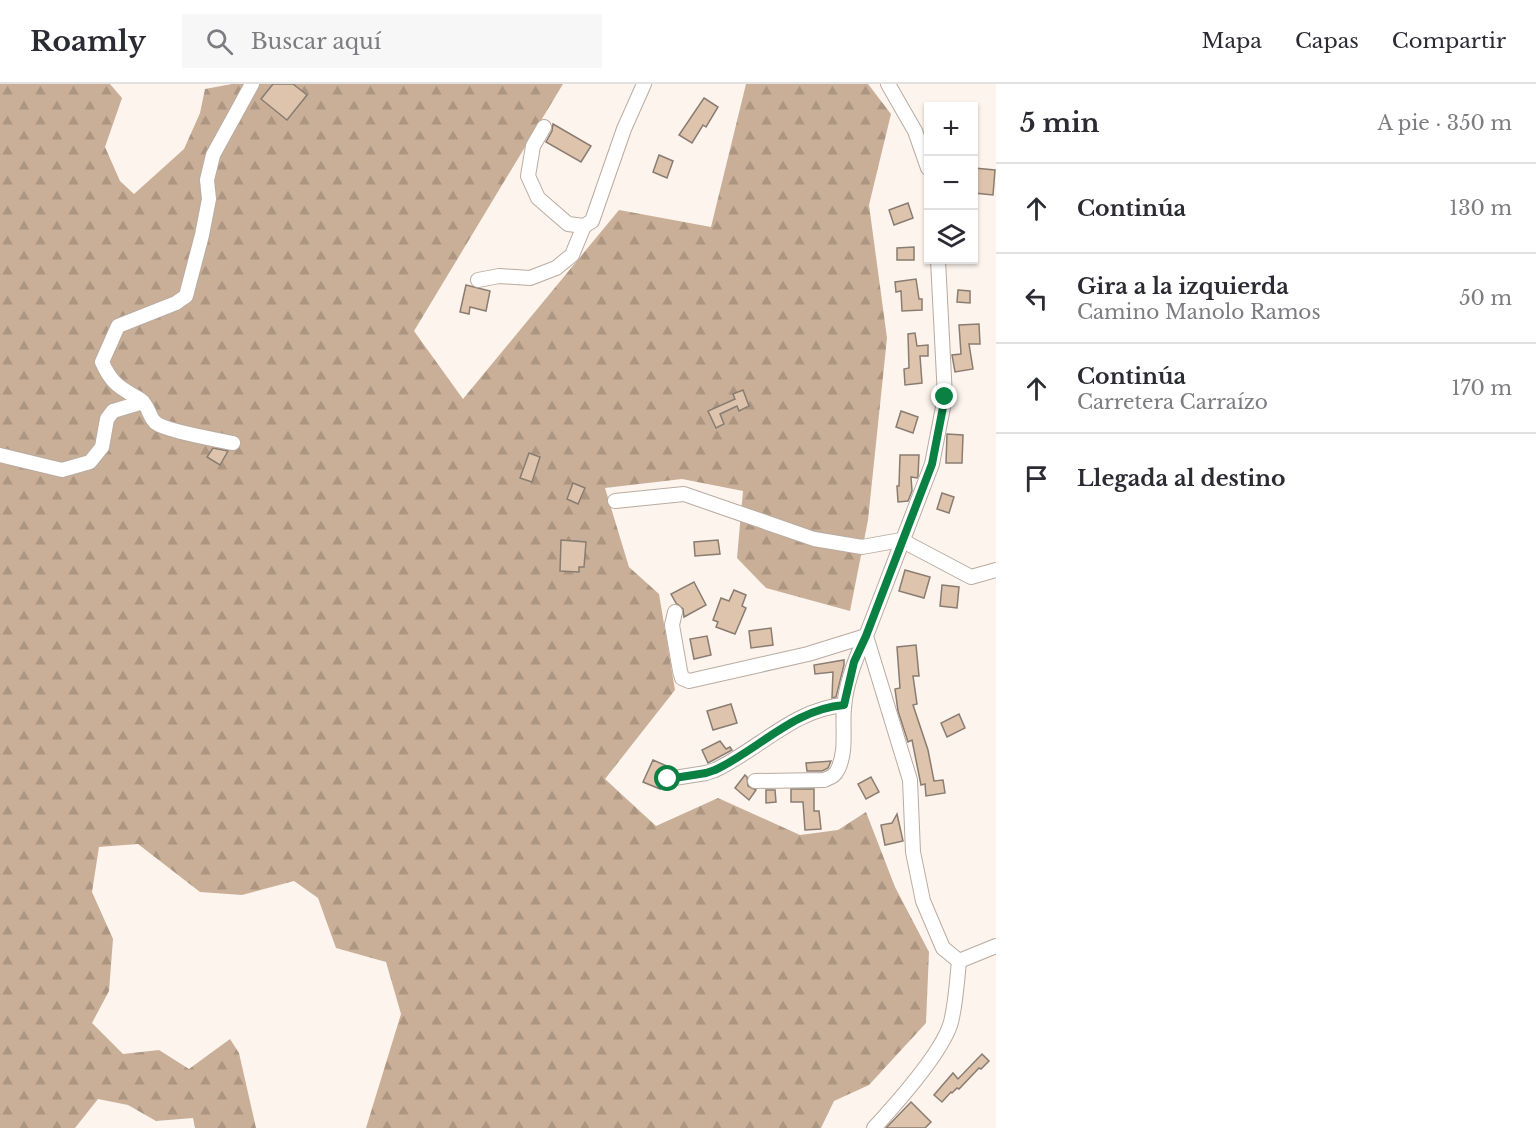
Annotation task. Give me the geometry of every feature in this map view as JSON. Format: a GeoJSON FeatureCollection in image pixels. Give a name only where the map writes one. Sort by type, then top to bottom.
{"type":"FeatureCollection","features":[{"type":"Feature","properties":{"kind":"street"},"geometry":{"type":"LineString","coordinates":[[233,443],[167,428],[155,423],[143,402],[118,387],[107,374],[102,362],[118,326],[177,303],[186,296],[204,226],[209,199],[207,180],[213,155],[252,84]]}},
{"type":"Feature","properties":{"kind":"street"},"geometry":{"type":"LineString","coordinates":[[478,280],[499,276],[530,278],[556,268],[572,255],[585,226],[592,221],[624,129],[644,84]]}},
{"type":"Feature","properties":{"kind":"street"},"geometry":{"type":"LineString","coordinates":[[888,84],[915,131],[924,157]]}},
{"type":"Feature","properties":{"kind":"street"},"geometry":{"type":"LineString","coordinates":[[544,127],[533,146],[528,177],[538,198],[568,224],[585,226]]}},
{"type":"Feature","properties":{"kind":"street"},"geometry":{"type":"LineString","coordinates":[[755,781],[824,780],[834,776],[839,767],[844,705],[854,662],[932,464],[945,397],[938,264]]}},
{"type":"Feature","properties":{"kind":"street"},"geometry":{"type":"LineString","coordinates":[[0,455],[62,470],[90,462],[102,447],[107,418],[113,411],[143,402]]}},
{"type":"Feature","properties":{"kind":"street"},"geometry":{"type":"LineString","coordinates":[[615,501],[684,494],[813,540],[862,547],[901,540],[971,577],[996,570]]}},
{"type":"Feature","properties":{"kind":"street"},"geometry":{"type":"LineString","coordinates":[[675,612],[672,625],[680,671],[682,678],[689,681],[808,654],[866,636]]}},
{"type":"Feature","properties":{"kind":"street"},"geometry":{"type":"LineString","coordinates":[[866,636],[910,780],[913,852],[923,901],[943,948],[959,961]]}},
{"type":"Feature","properties":{"kind":"street"},"geometry":{"type":"LineString","coordinates":[[668,779],[715,770],[789,724],[830,706],[844,705]]}},
{"type":"Feature","properties":{"kind":"street"},"geometry":{"type":"LineString","coordinates":[[959,961],[996,946]]}},
{"type":"Feature","properties":{"kind":"street"},"geometry":{"type":"LineString","coordinates":[[874,1128],[896,1104],[941,1044],[951,1024],[959,961]]}},
{"type":"Feature","properties":{"kind":"green space"},"geometry":{"type":"Polygon","coordinates":[[[0,84],[110,84],[122,98],[105,147],[120,181],[134,194],[184,149],[200,113],[205,89],[232,84],[563,84],[414,331],[463,399],[619,210],[711,227],[746,84],[868,84],[891,114],[869,205],[887,338],[868,520],[850,611],[766,588],[737,558],[743,491],[682,479],[605,488],[629,567],[659,594],[675,690],[605,779],[656,826],[718,798],[800,835],[838,830],[866,812],[895,887],[929,952],[926,1023],[869,1085],[834,1101],[821,1128],[366,1128],[401,1014],[386,962],[336,948],[318,898],[294,881],[242,895],[200,892],[138,844],[99,847],[92,892],[113,939],[109,991],[92,1023],[123,1054],[159,1050],[189,1069],[230,1039],[239,1053],[256,1128],[195,1128],[193,1118],[156,1121],[128,1105],[98,1099],[75,1128],[0,1128],[0,84]]]}},
{"type":"Feature","properties":{"kind":"building"},"geometry":{"type":"Polygon","coordinates":[[[273,84],[293,84],[307,95],[287,120],[261,99],[273,84]]]}},
{"type":"Feature","properties":{"kind":"building"},"geometry":{"type":"Polygon","coordinates":[[[704,98],[718,107],[706,127],[703,125],[692,143],[679,135],[704,98]]]}},
{"type":"Feature","properties":{"kind":"building"},"geometry":{"type":"Polygon","coordinates":[[[553,124],[591,146],[581,162],[546,142],[553,124]]]}},
{"type":"Feature","properties":{"kind":"building"},"geometry":{"type":"Polygon","coordinates":[[[659,155],[673,161],[667,178],[653,172],[659,155]]]}},
{"type":"Feature","properties":{"kind":"building"},"geometry":{"type":"Polygon","coordinates":[[[978,168],[995,170],[993,195],[978,193],[978,168]]]}},
{"type":"Feature","properties":{"kind":"building"},"geometry":{"type":"Polygon","coordinates":[[[908,203],[913,218],[894,225],[889,210],[908,203]]]}},
{"type":"Feature","properties":{"kind":"building"},"geometry":{"type":"Polygon","coordinates":[[[914,247],[914,260],[897,260],[897,248],[914,247]]]}},
{"type":"Feature","properties":{"kind":"building"},"geometry":{"type":"Polygon","coordinates":[[[916,279],[919,299],[922,299],[922,310],[902,311],[901,291],[896,292],[895,282],[916,279]]]}},
{"type":"Feature","properties":{"kind":"building"},"geometry":{"type":"Polygon","coordinates":[[[466,285],[490,291],[486,311],[470,307],[469,314],[460,312],[466,285]]]}},
{"type":"Feature","properties":{"kind":"building"},"geometry":{"type":"Polygon","coordinates":[[[958,290],[970,291],[970,303],[957,302],[958,290]]]}},
{"type":"Feature","properties":{"kind":"building"},"geometry":{"type":"Polygon","coordinates":[[[979,324],[980,344],[969,344],[973,369],[955,372],[952,355],[961,354],[959,325],[979,324]]]}},
{"type":"Feature","properties":{"kind":"building"},"geometry":{"type":"Polygon","coordinates":[[[915,333],[917,346],[928,345],[928,356],[920,356],[922,383],[905,385],[904,369],[909,368],[908,334],[915,333]]]}},
{"type":"Feature","properties":{"kind":"building"},"geometry":{"type":"Polygon","coordinates":[[[743,390],[749,406],[739,411],[737,406],[720,414],[724,424],[716,428],[708,411],[735,399],[733,394],[743,390]]]}},
{"type":"Feature","properties":{"kind":"building"},"geometry":{"type":"Polygon","coordinates":[[[901,411],[918,417],[913,433],[896,427],[901,411]]]}},
{"type":"Feature","properties":{"kind":"building"},"geometry":{"type":"Polygon","coordinates":[[[947,434],[963,435],[962,463],[946,463],[947,434]]]}},
{"type":"Feature","properties":{"kind":"building"},"geometry":{"type":"Polygon","coordinates":[[[213,448],[228,451],[220,465],[207,457],[213,448]]]}},
{"type":"Feature","properties":{"kind":"building"},"geometry":{"type":"Polygon","coordinates":[[[529,453],[540,457],[532,482],[520,478],[529,453]]]}},
{"type":"Feature","properties":{"kind":"building"},"geometry":{"type":"Polygon","coordinates":[[[900,455],[919,455],[918,476],[917,478],[911,477],[912,491],[908,501],[898,502],[897,486],[899,486],[900,455]]]}},
{"type":"Feature","properties":{"kind":"building"},"geometry":{"type":"Polygon","coordinates":[[[573,483],[585,488],[578,504],[567,499],[573,483]]]}},
{"type":"Feature","properties":{"kind":"building"},"geometry":{"type":"Polygon","coordinates":[[[942,493],[954,497],[949,513],[937,509],[942,493]]]}},
{"type":"Feature","properties":{"kind":"building"},"geometry":{"type":"Polygon","coordinates":[[[561,540],[586,542],[584,567],[579,567],[579,572],[560,571],[561,540]]]}},
{"type":"Feature","properties":{"kind":"building"},"geometry":{"type":"Polygon","coordinates":[[[718,540],[720,554],[695,556],[694,542],[718,540]]]}},
{"type":"Feature","properties":{"kind":"building"},"geometry":{"type":"Polygon","coordinates":[[[905,570],[930,577],[924,598],[899,591],[905,570]]]}},
{"type":"Feature","properties":{"kind":"building"},"geometry":{"type":"Polygon","coordinates":[[[694,582],[706,605],[684,617],[683,609],[671,594],[694,582]]]}},
{"type":"Feature","properties":{"kind":"building"},"geometry":{"type":"Polygon","coordinates":[[[942,585],[959,587],[957,608],[940,606],[942,585]]]}},
{"type":"Feature","properties":{"kind":"building"},"geometry":{"type":"Polygon","coordinates":[[[734,590],[746,595],[742,606],[746,608],[735,634],[716,627],[718,622],[713,620],[721,598],[729,601],[734,590]]]}},
{"type":"Feature","properties":{"kind":"building"},"geometry":{"type":"Polygon","coordinates":[[[771,628],[773,645],[751,648],[749,631],[771,628]]]}},
{"type":"Feature","properties":{"kind":"building"},"geometry":{"type":"Polygon","coordinates":[[[707,636],[711,655],[694,659],[690,639],[707,636]]]}},
{"type":"Feature","properties":{"kind":"building"},"geometry":{"type":"Polygon","coordinates":[[[916,645],[919,676],[913,676],[917,704],[913,705],[928,750],[934,781],[943,780],[945,793],[926,796],[925,784],[921,785],[912,740],[908,742],[898,711],[895,689],[900,688],[897,647],[916,645]]]}},
{"type":"Feature","properties":{"kind":"building"},"geometry":{"type":"Polygon","coordinates":[[[844,660],[836,697],[832,698],[833,672],[815,674],[814,665],[844,660]]]}},
{"type":"Feature","properties":{"kind":"building"},"geometry":{"type":"Polygon","coordinates":[[[731,704],[737,723],[713,730],[707,711],[731,704]]]}},
{"type":"Feature","properties":{"kind":"building"},"geometry":{"type":"Polygon","coordinates":[[[959,714],[965,728],[947,737],[941,723],[959,714]]]}},
{"type":"Feature","properties":{"kind":"building"},"geometry":{"type":"Polygon","coordinates":[[[720,741],[726,749],[730,747],[732,750],[708,763],[702,750],[720,741]]]}},
{"type":"Feature","properties":{"kind":"building"},"geometry":{"type":"Polygon","coordinates":[[[653,760],[669,767],[660,775],[659,781],[662,785],[660,789],[643,782],[653,760]]]}},
{"type":"Feature","properties":{"kind":"building"},"geometry":{"type":"Polygon","coordinates":[[[831,761],[828,768],[822,771],[807,771],[806,763],[831,761]]]}},
{"type":"Feature","properties":{"kind":"building"},"geometry":{"type":"Polygon","coordinates":[[[745,775],[748,786],[756,790],[749,800],[735,788],[745,775]]]}},
{"type":"Feature","properties":{"kind":"building"},"geometry":{"type":"Polygon","coordinates":[[[871,777],[879,792],[866,799],[858,784],[871,777]]]}},
{"type":"Feature","properties":{"kind":"building"},"geometry":{"type":"Polygon","coordinates":[[[791,789],[814,789],[814,811],[819,811],[821,829],[805,830],[803,802],[791,802],[791,789]]]}},
{"type":"Feature","properties":{"kind":"building"},"geometry":{"type":"Polygon","coordinates":[[[766,790],[775,790],[776,802],[766,803],[766,790]]]}},
{"type":"Feature","properties":{"kind":"building"},"geometry":{"type":"Polygon","coordinates":[[[897,814],[903,841],[885,845],[881,825],[892,823],[897,814]]]}},
{"type":"Feature","properties":{"kind":"building"},"geometry":{"type":"Polygon","coordinates":[[[982,1054],[989,1061],[959,1089],[951,1092],[942,1102],[934,1095],[953,1073],[958,1079],[982,1054]]]}},
{"type":"Feature","properties":{"kind":"building"},"geometry":{"type":"Polygon","coordinates":[[[911,1102],[931,1122],[925,1128],[886,1128],[911,1102]]]}},
{"type":"Feature","properties":{"kind":"route"},"geometry":{"type":"LineString","coordinates":[[668,779],[715,770],[789,724],[830,706],[844,705],[854,662],[932,464],[945,397]]}}]}
